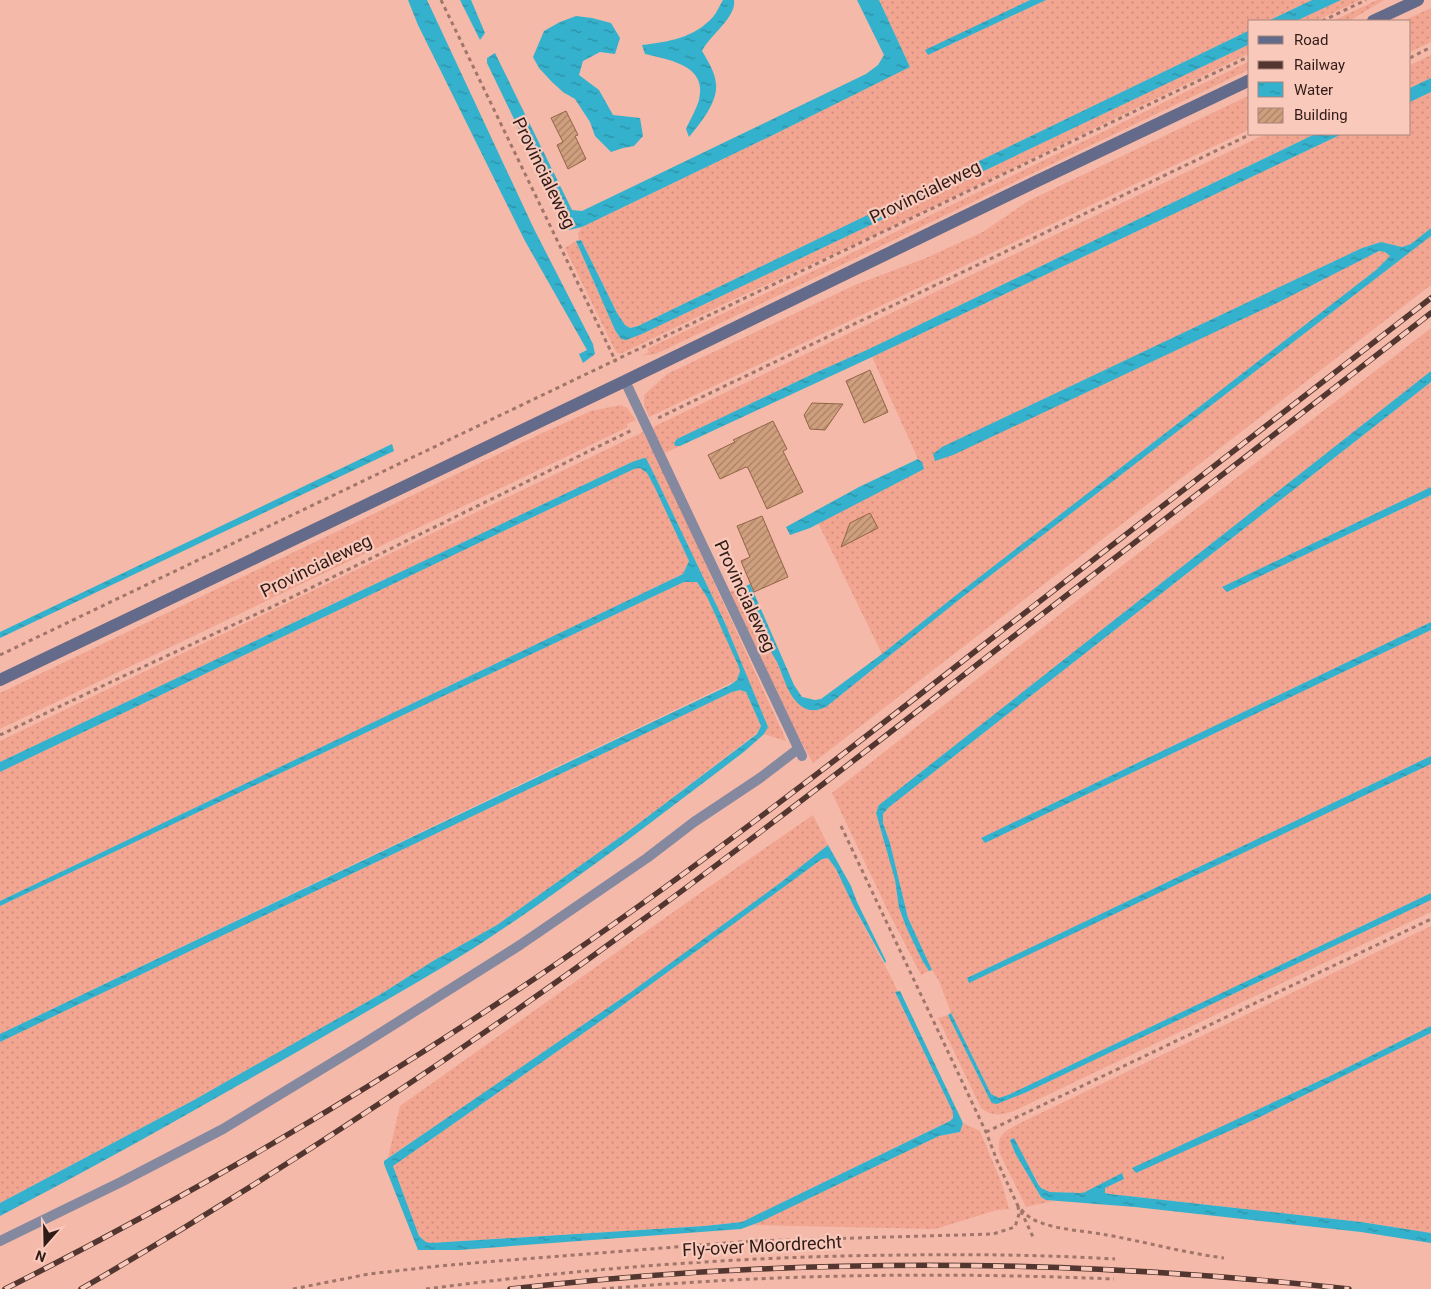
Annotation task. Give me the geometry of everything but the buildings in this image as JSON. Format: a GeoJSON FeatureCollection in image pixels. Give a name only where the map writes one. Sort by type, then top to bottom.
{"type":"FeatureCollection","features":[{"type":"Feature","properties":{"kind":"main road"},"geometry":{"type":"LineString","coordinates":[[1375,20],[1418,0]]}},
{"type":"Feature","properties":{"kind":"main road","name":"Provincialeweg"},"geometry":{"type":"LineString","coordinates":[[0,680],[625,382],[1035,182],[1248,81]]}},
{"type":"Feature","properties":{"kind":"lane","name":"Provincialeweg"},"geometry":{"type":"LineString","coordinates":[[0,1241],[121,1182],[223,1129],[363,1044],[520,945],[647,858],[694,822],[800,753],[625,382]]}},
{"type":"Feature","properties":{"kind":"path","name":"Provincialeweg"},"geometry":{"type":"LineString","coordinates":[[441,0],[625,382]]}},
{"type":"Feature","properties":{"kind":"path"},"geometry":{"type":"LineString","coordinates":[[1324,20],[1366,0]]}},
{"type":"Feature","properties":{"kind":"path"},"geometry":{"type":"LineString","coordinates":[[1411,57],[1431,47]]}},
{"type":"Feature","properties":{"kind":"path","name":"Provincialeweg"},"geometry":{"type":"LineString","coordinates":[[0,655],[1248,57]]}},
{"type":"Feature","properties":{"kind":"path","name":"Provincialeweg"},"geometry":{"type":"LineString","coordinates":[[0,735],[278,604],[645,424],[1249,135]]}},
{"type":"Feature","properties":{"kind":"path"},"geometry":{"type":"LineString","coordinates":[[840,826],[986,1132],[998,1163],[1033,1237]]}},
{"type":"Feature","properties":{"kind":"path"},"geometry":{"type":"LineString","coordinates":[[986,1132],[1431,919]]}},
{"type":"Feature","properties":{"kind":"path"},"geometry":{"type":"LineString","coordinates":[[1018,1206],[1032,1219],[1048,1225],[1224,1258]]}},
{"type":"Feature","properties":{"kind":"path"},"geometry":{"type":"LineString","coordinates":[[293,1289],[368,1274],[476,1262],[752,1241],[993,1234],[1016,1227],[1020,1214],[1018,1206]]}},
{"type":"Feature","properties":{"kind":"path","name":"Fly-over Moordrecht"},"geometry":{"type":"LineString","coordinates":[[426,1289],[580,1271],[742,1260],[860,1255],[1115,1259]]}},
{"type":"Feature","properties":{"kind":"path"},"geometry":{"type":"LineString","coordinates":[[602,1289],[716,1281],[860,1275],[1003,1275],[1114,1279]]}},
{"type":"Feature","properties":{"kind":"shaded area"},"geometry":{"type":"Polygon","coordinates":[[[879,0],[1030,0],[983,23],[928,55],[1046,0],[1312,0],[1270,20],[1248,20],[1248,31],[638,326],[630,328],[625,325],[617,313],[581,240],[579,240],[578,233],[582,227],[910,67],[879,0]]]}},
{"type":"Feature","properties":{"kind":"shaded area"},"geometry":{"type":"Polygon","coordinates":[[[1341,0],[1360,0],[1318,20],[1298,20],[1341,0]]]}},
{"type":"Feature","properties":{"kind":"shaded area"},"geometry":{"type":"Polygon","coordinates":[[[1377,0],[1384,0],[1351,20],[1335,20],[1377,0]]]}},
{"type":"Feature","properties":{"kind":"shaded area"},"geometry":{"type":"Polygon","coordinates":[[[1431,8],[1431,42],[1411,52],[1411,20],[1405,20],[1431,8]]]}},
{"type":"Feature","properties":{"kind":"shaded area"},"geometry":{"type":"Polygon","coordinates":[[[1248,45],[1248,54],[854,245],[620,354],[616,352],[565,248],[576,241],[615,330],[642,334],[1248,45]]]}},
{"type":"Feature","properties":{"kind":"shaded area"},"geometry":{"type":"Polygon","coordinates":[[[1431,55],[1431,78],[1411,88],[1411,65],[1431,55]]]}},
{"type":"Feature","properties":{"kind":"shaded area"},"geometry":{"type":"Polygon","coordinates":[[[1248,62],[1248,70],[656,354],[641,356],[649,352],[647,349],[856,251],[1248,62]]]}},
{"type":"Feature","properties":{"kind":"shaded area"},"geometry":{"type":"Polygon","coordinates":[[[1431,92],[1431,228],[1411,244],[1402,247],[1381,242],[1362,248],[943,447],[933,454],[1317,283],[1359,260],[1380,251],[1390,256],[1376,270],[882,654],[818,523],[922,462],[918,459],[872,357],[1340,135],[1411,135],[1411,102],[1431,92]]]}},
{"type":"Feature","properties":{"kind":"shaded area"},"geometry":{"type":"Polygon","coordinates":[[[1248,96],[1248,130],[649,417],[644,405],[644,395],[667,374],[855,285],[926,258],[983,232],[1028,201],[1248,96]]]}},
{"type":"Feature","properties":{"kind":"shaded area"},"geometry":{"type":"Polygon","coordinates":[[[1264,135],[1313,135],[869,349],[677,439],[674,443],[675,446],[680,446],[665,453],[653,429],[655,426],[1264,135]]]}},
{"type":"Feature","properties":{"kind":"shaded area"},"geometry":{"type":"Polygon","coordinates":[[[1431,236],[1431,285],[813,763],[786,715],[728,592],[742,588],[765,641],[794,698],[804,708],[826,707],[960,599],[1431,236]]]}},
{"type":"Feature","properties":{"kind":"shaded area"},"geometry":{"type":"Polygon","coordinates":[[[1431,328],[1431,371],[879,805],[876,813],[895,880],[899,908],[907,929],[929,971],[921,975],[888,911],[832,793],[1101,582],[1431,328]]]}},
{"type":"Feature","properties":{"kind":"shaded area"},"geometry":{"type":"Polygon","coordinates":[[[1431,382],[1431,487],[1223,587],[1227,592],[1431,495],[1431,622],[981,838],[985,843],[1431,630],[1431,756],[967,978],[969,982],[1431,764],[1431,893],[1008,1095],[999,1098],[991,1094],[951,1013],[939,981],[908,918],[882,815],[888,808],[1431,382]]]}},
{"type":"Feature","properties":{"kind":"shaded area"},"geometry":{"type":"Polygon","coordinates":[[[621,405],[627,408],[636,420],[627,424],[628,427],[0,729],[0,693],[538,435],[591,411],[621,405]]]}},
{"type":"Feature","properties":{"kind":"shaded area"},"geometry":{"type":"Polygon","coordinates":[[[643,432],[682,507],[711,576],[786,741],[764,734],[768,727],[725,623],[655,476],[644,458],[632,462],[0,762],[0,741],[643,432]]]}},
{"type":"Feature","properties":{"kind":"shaded area"},"geometry":{"type":"Polygon","coordinates":[[[640,468],[647,473],[655,488],[689,561],[683,574],[0,901],[0,772],[575,497],[634,469],[640,468]]]}},
{"type":"Feature","properties":{"kind":"shaded area"},"geometry":{"type":"Polygon","coordinates":[[[684,582],[697,582],[707,597],[739,665],[740,671],[737,680],[0,1034],[0,906],[684,582]]]}},
{"type":"Feature","properties":{"kind":"shaded area"},"geometry":{"type":"Polygon","coordinates":[[[740,690],[746,692],[761,726],[757,733],[630,830],[497,925],[433,961],[381,994],[194,1100],[0,1203],[0,1042],[732,692],[740,690]]]}},
{"type":"Feature","properties":{"kind":"shaded area"},"geometry":{"type":"Polygon","coordinates":[[[813,815],[828,845],[775,887],[666,967],[388,1158],[400,1106],[813,815]]]}},
{"type":"Feature","properties":{"kind":"shaded area"},"geometry":{"type":"Polygon","coordinates":[[[828,858],[898,992],[895,993],[953,1112],[953,1118],[950,1121],[742,1222],[431,1243],[426,1242],[419,1236],[393,1166],[605,1018],[822,859],[828,858]]]}},
{"type":"Feature","properties":{"kind":"shaded area"},"geometry":{"type":"Polygon","coordinates":[[[1431,900],[1431,912],[1014,1111],[993,1114],[981,1108],[938,1018],[948,1015],[990,1100],[997,1104],[1027,1092],[1431,900]]]}},
{"type":"Feature","properties":{"kind":"shaded area"},"geometry":{"type":"Polygon","coordinates":[[[1431,926],[1431,1026],[1332,1075],[1133,1168],[1258,1118],[1431,1033],[1431,1233],[1361,1222],[1105,1193],[1105,1188],[1124,1179],[1122,1174],[1083,1193],[1050,1192],[1041,1188],[1010,1140],[1015,1153],[1041,1197],[1053,1201],[1026,1207],[1000,1154],[999,1141],[1007,1131],[1022,1122],[1431,926]]]}},
{"type":"Feature","properties":{"kind":"shaded area"},"geometry":{"type":"Polygon","coordinates":[[[963,1123],[980,1131],[1002,1184],[1009,1209],[997,1210],[935,1229],[753,1225],[939,1136],[960,1132],[963,1123]]]}},
{"type":"Feature","properties":{"kind":"water"},"geometry":{"type":"Polygon","coordinates":[[[408,0],[427,0],[534,229],[593,344],[595,354],[583,363],[579,354],[587,350],[525,241],[418,25],[408,0]]]}},
{"type":"Feature","properties":{"kind":"water"},"geometry":{"type":"Polygon","coordinates":[[[460,0],[471,0],[485,33],[480,40],[460,0]]]}},
{"type":"Feature","properties":{"kind":"water"},"geometry":{"type":"Polygon","coordinates":[[[723,0],[734,0],[734,6],[727,20],[702,51],[714,75],[716,91],[707,112],[689,137],[686,129],[699,100],[700,88],[698,79],[684,66],[645,54],[642,45],[680,38],[698,30],[713,17],[723,0]]]}},
{"type":"Feature","properties":{"kind":"water"},"geometry":{"type":"Polygon","coordinates":[[[857,0],[879,0],[910,67],[582,227],[569,230],[487,63],[487,58],[495,53],[572,210],[582,211],[866,74],[878,65],[884,55],[857,0]]]}},
{"type":"Feature","properties":{"kind":"water"},"geometry":{"type":"Polygon","coordinates":[[[1030,0],[1046,0],[928,55],[925,50],[1030,0]]]}},
{"type":"Feature","properties":{"kind":"water"},"geometry":{"type":"Polygon","coordinates":[[[1312,0],[1341,0],[1298,20],[1270,20],[1312,0]]]}},
{"type":"Feature","properties":{"kind":"water"},"geometry":{"type":"Polygon","coordinates":[[[576,16],[611,23],[620,38],[615,54],[600,52],[583,61],[579,75],[599,90],[613,115],[640,118],[643,136],[634,146],[611,152],[595,136],[590,122],[575,99],[563,92],[552,82],[539,68],[533,57],[544,31],[576,16]]]}},
{"type":"Feature","properties":{"kind":"water"},"geometry":{"type":"Polygon","coordinates":[[[1248,31],[1248,45],[626,340],[621,339],[615,330],[576,241],[581,240],[617,313],[625,325],[630,328],[638,326],[1248,31]]]}},
{"type":"Feature","properties":{"kind":"water"},"geometry":{"type":"Polygon","coordinates":[[[1431,78],[1431,92],[1411,102],[1411,88],[1431,78]]]}},
{"type":"Feature","properties":{"kind":"water"},"geometry":{"type":"Polygon","coordinates":[[[1313,135],[1340,135],[872,357],[680,446],[675,446],[674,443],[677,439],[869,349],[1313,135]]]}},
{"type":"Feature","properties":{"kind":"water"},"geometry":{"type":"Polygon","coordinates":[[[1431,228],[1431,236],[960,599],[826,707],[810,710],[804,708],[794,699],[777,662],[766,644],[742,588],[750,584],[794,685],[802,697],[815,700],[821,699],[882,654],[1376,270],[1390,256],[1385,252],[1379,251],[1279,302],[953,455],[935,461],[933,454],[942,447],[1362,248],[1381,242],[1402,247],[1411,244],[1431,228]]]}},
{"type":"Feature","properties":{"kind":"water"},"geometry":{"type":"Polygon","coordinates":[[[1431,371],[1431,382],[888,808],[883,814],[883,823],[890,843],[908,918],[932,970],[929,971],[907,929],[899,908],[895,880],[876,813],[879,805],[1431,371]]]}},
{"type":"Feature","properties":{"kind":"water"},"geometry":{"type":"Polygon","coordinates":[[[392,444],[394,451],[0,638],[0,632],[392,444]]]}},
{"type":"Feature","properties":{"kind":"water"},"geometry":{"type":"Polygon","coordinates":[[[646,458],[655,476],[725,623],[768,727],[764,734],[745,751],[612,851],[545,900],[477,946],[227,1092],[0,1216],[0,1203],[194,1100],[381,994],[433,961],[497,925],[630,830],[757,734],[761,726],[746,692],[740,690],[732,692],[0,1042],[0,1034],[730,685],[737,680],[740,671],[707,597],[697,582],[684,582],[0,906],[0,901],[683,574],[689,561],[655,488],[647,473],[640,468],[634,469],[575,497],[0,772],[0,762],[632,462],[646,458]]]}},
{"type":"Feature","properties":{"kind":"water"},"geometry":{"type":"Polygon","coordinates":[[[918,459],[922,462],[924,469],[810,528],[790,535],[786,527],[859,487],[918,459]]]}},
{"type":"Feature","properties":{"kind":"water"},"geometry":{"type":"Polygon","coordinates":[[[1431,487],[1431,495],[1227,592],[1222,587],[1431,487]]]}},
{"type":"Feature","properties":{"kind":"water"},"geometry":{"type":"Polygon","coordinates":[[[1431,622],[1431,630],[985,843],[981,838],[1431,622]]]}},
{"type":"Feature","properties":{"kind":"water"},"geometry":{"type":"Polygon","coordinates":[[[1431,756],[1431,764],[969,983],[967,978],[1431,756]]]}},
{"type":"Feature","properties":{"kind":"water"},"geometry":{"type":"Polygon","coordinates":[[[828,845],[851,886],[886,961],[885,963],[854,907],[836,869],[828,858],[822,859],[605,1018],[393,1166],[419,1236],[426,1242],[431,1243],[742,1222],[950,1121],[953,1118],[953,1112],[895,992],[900,991],[963,1123],[960,1132],[939,1136],[760,1222],[741,1229],[459,1250],[418,1250],[384,1161],[631,992],[780,883],[828,845]]]}},
{"type":"Feature","properties":{"kind":"water"},"geometry":{"type":"Polygon","coordinates":[[[1431,893],[1431,900],[1027,1092],[997,1104],[992,1103],[990,1100],[948,1015],[951,1013],[991,1094],[999,1098],[1431,893]]]}},
{"type":"Feature","properties":{"kind":"water"},"geometry":{"type":"Polygon","coordinates":[[[1431,1026],[1431,1033],[1258,1118],[1136,1173],[1132,1168],[1332,1075],[1431,1026]]]}},
{"type":"Feature","properties":{"kind":"water"},"geometry":{"type":"Polygon","coordinates":[[[1014,1138],[1038,1184],[1041,1188],[1050,1192],[1083,1193],[1122,1173],[1124,1179],[1105,1188],[1105,1193],[1361,1222],[1431,1233],[1431,1243],[1361,1232],[1135,1207],[1046,1200],[1041,1197],[1015,1153],[1010,1140],[1014,1138]]]}},
{"type":"Feature","properties":{"kind":"railway"},"geometry":{"type":"LineString","coordinates":[[5,1289],[148,1214],[289,1134],[427,1049],[616,923],[826,767],[1431,298]]}},
{"type":"Feature","properties":{"kind":"railway"},"geometry":{"type":"LineString","coordinates":[[81,1289],[296,1158],[436,1066],[573,970],[808,796],[1431,313]]}},
{"type":"Feature","properties":{"kind":"railway"},"geometry":{"type":"LineString","coordinates":[[510,1289],[719,1271],[929,1265],[1140,1271],[1349,1289]]}}]}
